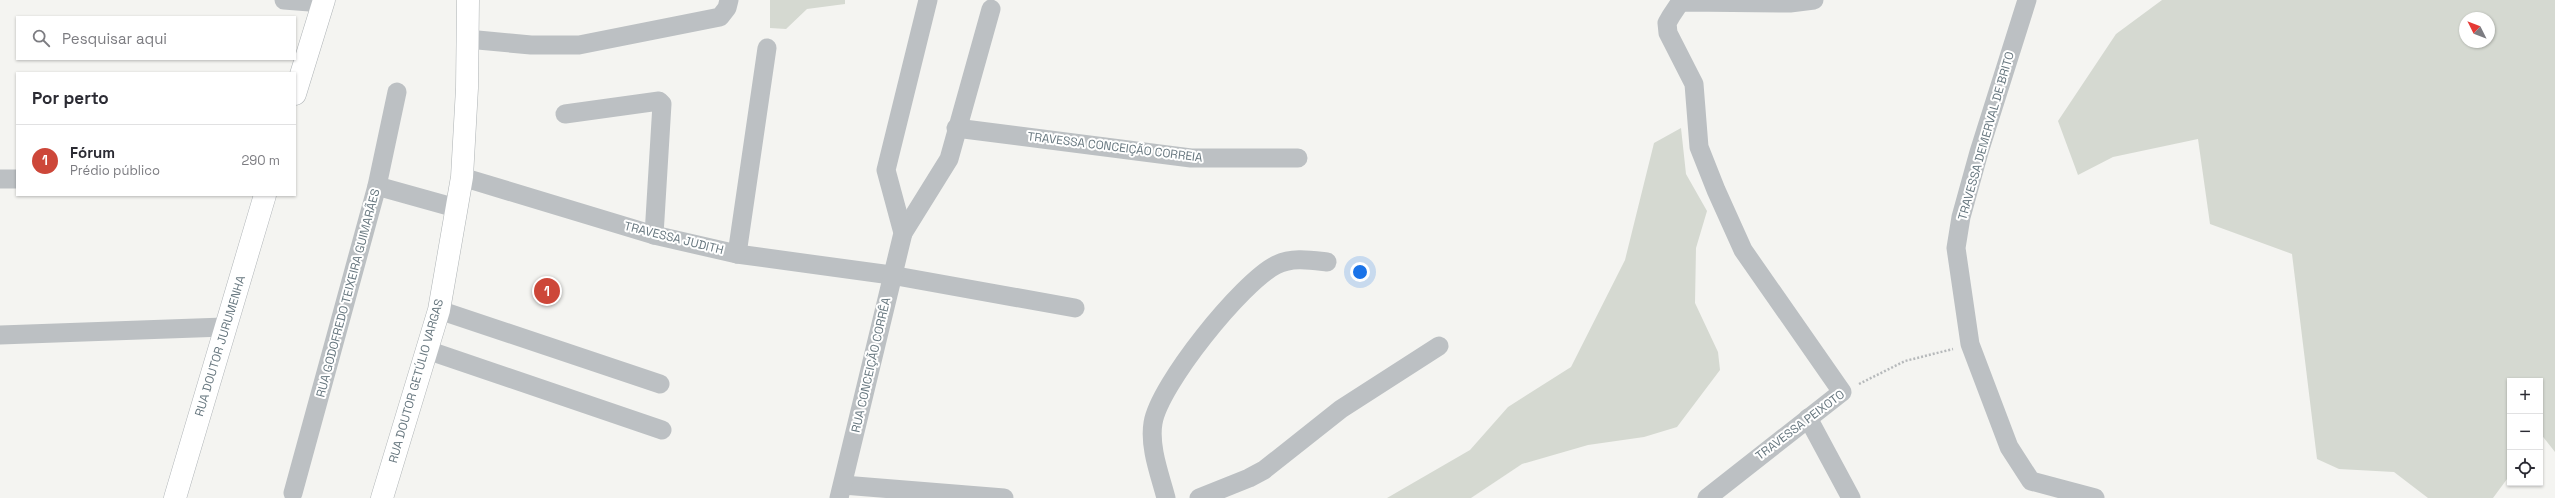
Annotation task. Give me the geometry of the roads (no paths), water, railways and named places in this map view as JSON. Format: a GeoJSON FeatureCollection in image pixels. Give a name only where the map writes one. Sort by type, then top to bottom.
{"type":"FeatureCollection","features":[{"type":"Feature","properties":{"kind":"main road","name":"RUA DOUTOR GETÚLIO VARGAS"},"geometry":{"type":"LineString","coordinates":[[383,498],[439,310],[462,177],[467,88],[468,0]]}},
{"type":"Feature","properties":{"kind":"main road"},"geometry":{"type":"LineString","coordinates":[[296,91],[324,2]]}},
{"type":"Feature","properties":{"kind":"main road","name":"RUA DOUTOR JURUMENHA"},"geometry":{"type":"LineString","coordinates":[[175,498],[224,327],[265,196]]}},
{"type":"Feature","properties":{"kind":"street"},"geometry":{"type":"LineString","coordinates":[[284,0],[324,2]]}},
{"type":"Feature","properties":{"kind":"street"},"geometry":{"type":"LineString","coordinates":[[468,39],[531,45],[579,45],[720,17],[728,8],[729,0]]}},
{"type":"Feature","properties":{"kind":"street","name":"RUA CONCEIÇÃO CORRÊA"},"geometry":{"type":"LineString","coordinates":[[903,233],[886,170],[928,0]]}},
{"type":"Feature","properties":{"kind":"street","name":"TRAVESSA PEIXOTO"},"geometry":{"type":"LineString","coordinates":[[1707,498],[1842,392],[1743,250],[1699,147],[1694,84],[1668,33],[1666,23],[1679,4],[1685,2],[1783,3],[1814,0]]}},
{"type":"Feature","properties":{"kind":"street","name":"TRAVESSA DEMERVAL DE BRITO"},"geometry":{"type":"LineString","coordinates":[[2027,0],[1979,152],[1961,217],[1956,248],[1970,344],[2009,447],[2031,481],[2094,498]]}},
{"type":"Feature","properties":{"kind":"street","name":"RUA CONCEIÇÃO CORRÊA"},"geometry":{"type":"LineString","coordinates":[[842,492],[903,233],[949,159],[956,128],[991,9]]}},
{"type":"Feature","properties":{"kind":"street"},"geometry":{"type":"LineString","coordinates":[[737,254],[767,48]]}},
{"type":"Feature","properties":{"kind":"street","name":"RUA GODOFREDO TEIXEIRA GUIMARÃES"},"geometry":{"type":"LineString","coordinates":[[293,493],[377,186],[397,92]]}},
{"type":"Feature","properties":{"kind":"street"},"geometry":{"type":"LineString","coordinates":[[565,114],[658,101],[662,104],[654,235]]}},
{"type":"Feature","properties":{"kind":"street","name":"TRAVESSA CONCEIÇÃO CORREIA"},"geometry":{"type":"LineString","coordinates":[[956,128],[1191,158],[1298,158]]}},
{"type":"Feature","properties":{"kind":"street","name":"TRAVESSA JUDITH"},"geometry":{"type":"LineString","coordinates":[[462,177],[654,235],[737,254],[892,275],[1075,308]]}},
{"type":"Feature","properties":{"kind":"street"},"geometry":{"type":"LineString","coordinates":[[0,179],[16,179]]}},
{"type":"Feature","properties":{"kind":"street"},"geometry":{"type":"LineString","coordinates":[[377,186],[456,208]]}},
{"type":"Feature","properties":{"kind":"street"},"geometry":{"type":"LineString","coordinates":[[1166,498],[1155,453],[1153,424],[1158,405],[1172,379],[1234,299],[1256,278],[1276,265],[1290,260],[1327,262]]}},
{"type":"Feature","properties":{"kind":"street"},"geometry":{"type":"LineString","coordinates":[[439,310],[660,384]]}},
{"type":"Feature","properties":{"kind":"street"},"geometry":{"type":"LineString","coordinates":[[0,335],[224,327]]}},
{"type":"Feature","properties":{"kind":"street"},"geometry":{"type":"LineString","coordinates":[[1199,498],[1249,478],[1264,470],[1341,409],[1439,346]]}},
{"type":"Feature","properties":{"kind":"street"},"geometry":{"type":"LineString","coordinates":[[427,350],[662,430]]}},
{"type":"Feature","properties":{"kind":"street"},"geometry":{"type":"LineString","coordinates":[[1808,418],[1851,498]]}},
{"type":"Feature","properties":{"kind":"street"},"geometry":{"type":"LineString","coordinates":[[842,492],[1004,498]]}},
{"type":"Feature","properties":{"kind":"place","name":"Fórum"},"geometry":{"type":"Point","coordinates":[547,291]}}]}
